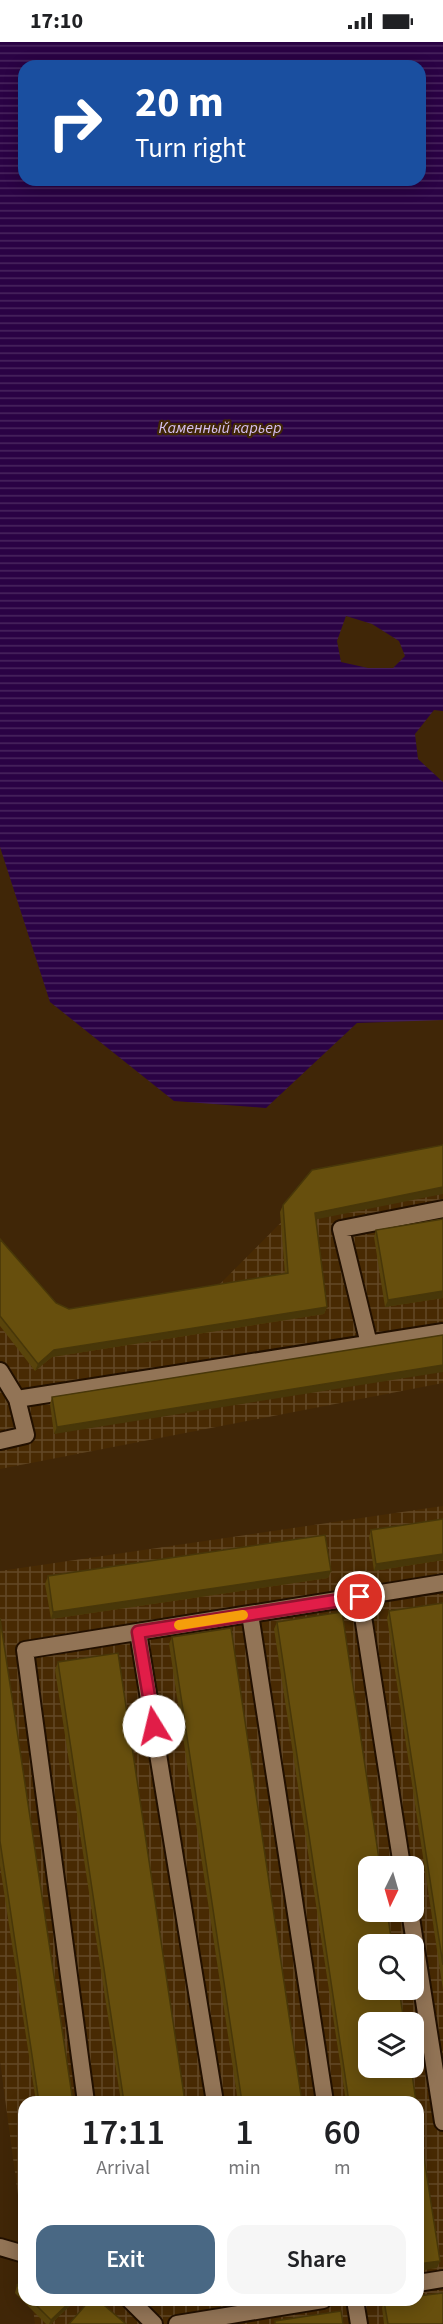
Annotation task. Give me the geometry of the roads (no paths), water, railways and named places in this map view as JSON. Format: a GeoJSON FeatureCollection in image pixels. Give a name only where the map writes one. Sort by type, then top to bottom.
{"type":"FeatureCollection","features":[{"type":"Feature","properties":{"kind":"lane"},"geometry":{"type":"LineString","coordinates":[[369,1344],[341,1229],[443,1209]]}},
{"type":"Feature","properties":{"kind":"lane"},"geometry":{"type":"LineString","coordinates":[[17,1399],[443,1332]]}},
{"type":"Feature","properties":{"kind":"lane"},"geometry":{"type":"LineString","coordinates":[[0,1371],[17,1399],[26,1435],[0,1441]]}},
{"type":"Feature","properties":{"kind":"lane"},"geometry":{"type":"LineString","coordinates":[[85,2096],[26,1650],[443,1583]]}},
{"type":"Feature","properties":{"kind":"lane"},"geometry":{"type":"LineString","coordinates":[[360,1597],[400,1856]]}},
{"type":"Feature","properties":{"kind":"lane"},"geometry":{"type":"LineString","coordinates":[[250,1614],[324,2096]]}},
{"type":"Feature","properties":{"kind":"lane"},"geometry":{"type":"LineString","coordinates":[[138,1632],[214,2096]]}},
{"type":"Feature","properties":{"kind":"lane"},"geometry":{"type":"LineString","coordinates":[[412,1922],[443,2122]]}},
{"type":"Feature","properties":{"kind":"lane"},"geometry":{"type":"LineString","coordinates":[[0,2247],[18,2252]]}},
{"type":"Feature","properties":{"kind":"lane"},"geometry":{"type":"LineString","coordinates":[[424,2282],[443,2279]]}},
{"type":"Feature","properties":{"kind":"lane"},"geometry":{"type":"LineString","coordinates":[[136,2306],[154,2324]]}},
{"type":"Feature","properties":{"kind":"lane"},"geometry":{"type":"LineString","coordinates":[[177,2324],[286,2306]]}},
{"type":"Feature","properties":{"kind":"lane"},"geometry":{"type":"LineString","coordinates":[[356,2306],[359,2324]]}},
{"type":"Feature","properties":{"kind":"water","name":"Каменный карьер"},"geometry":{"type":"Polygon","coordinates":[[[0,42],[443,42],[443,711],[434,710],[415,734],[418,759],[443,782],[443,1020],[357,1023],[266,1108],[174,1101],[50,1002],[0,847],[0,42]],[[346,616],[337,641],[341,662],[368,668],[393,668],[405,656],[399,641],[372,624],[346,616]]]}}]}
